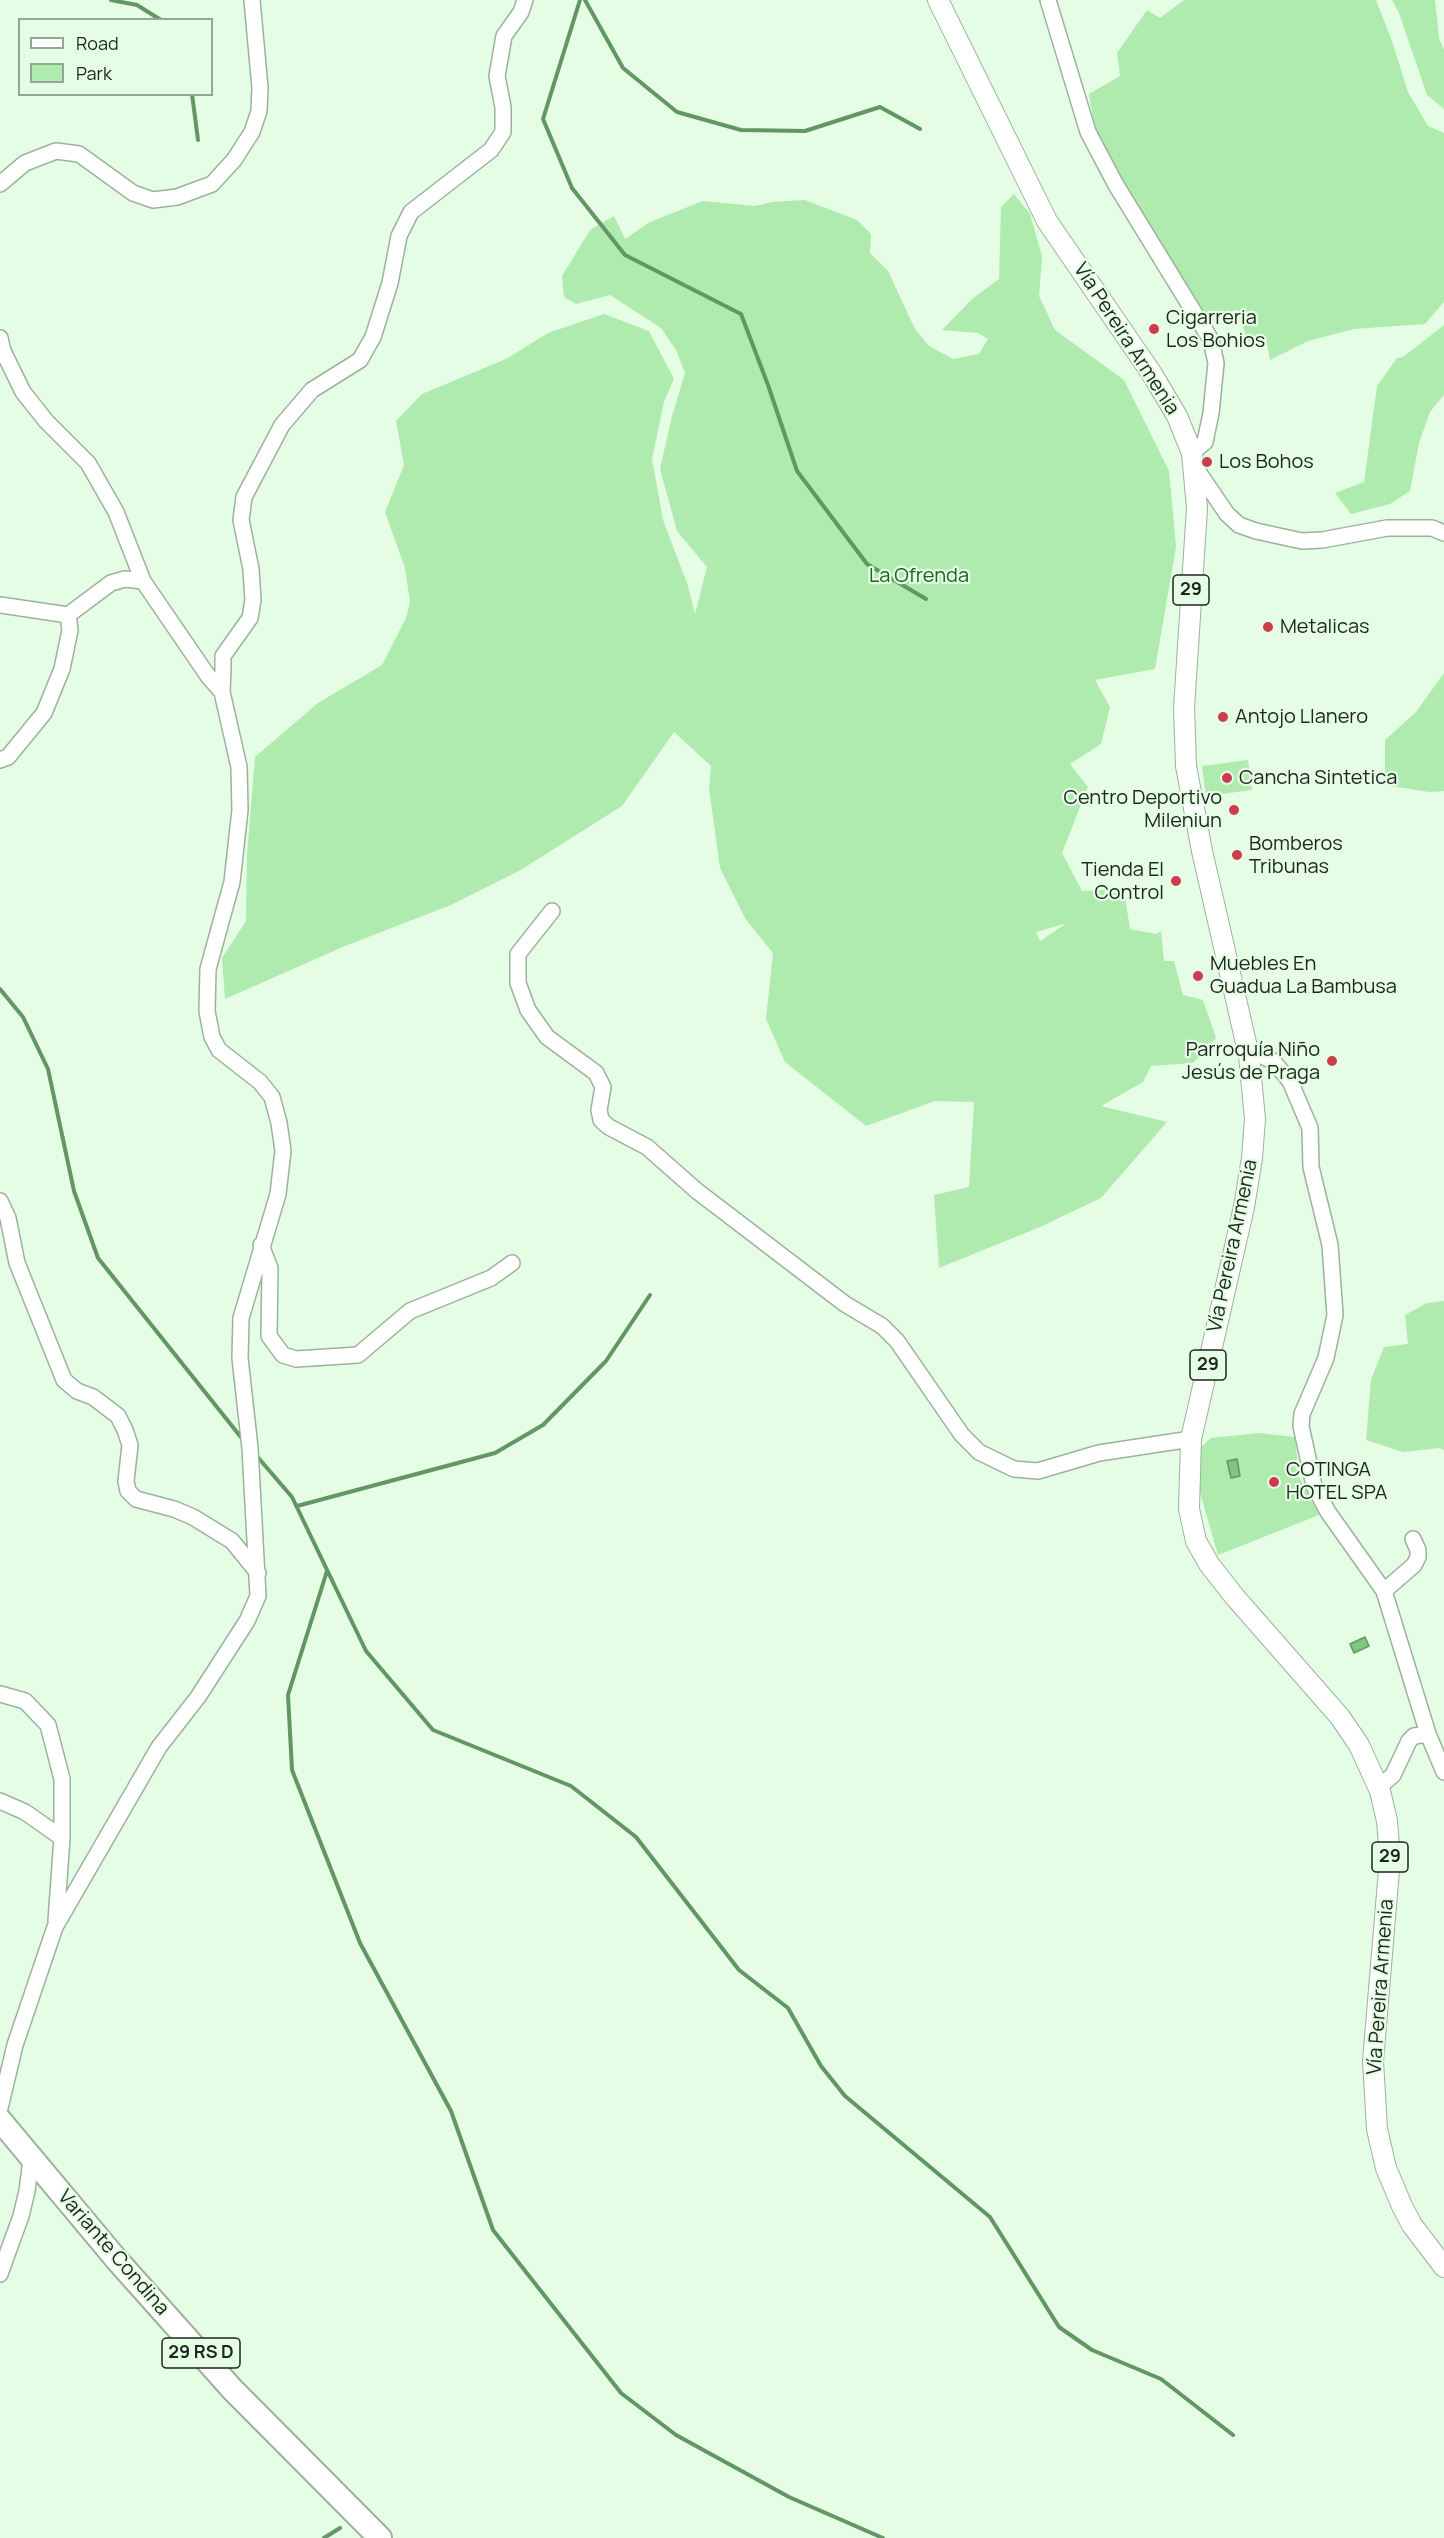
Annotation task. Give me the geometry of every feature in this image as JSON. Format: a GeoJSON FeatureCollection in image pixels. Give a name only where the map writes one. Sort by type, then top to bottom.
{"type":"FeatureCollection","features":[{"type":"Feature","properties":{"kind":"highway","name":"Variante Condina"},"geometry":{"type":"LineString","coordinates":[[0,2120],[31,2160],[232,2389],[380,2538]]}},
{"type":"Feature","properties":{"kind":"main road","name":"Vía Pereira Armenia"},"geometry":{"type":"LineString","coordinates":[[938,0],[1047,221],[1152,374],[1177,416],[1193,460],[1197,508],[1184,708],[1186,766],[1201,844],[1248,1050],[1255,1119],[1249,1181],[1191,1439],[1189,1509],[1196,1541],[1202,1552],[1234,1596],[1340,1717],[1359,1745],[1379,1787],[1387,1821],[1390,1858],[1374,2037],[1377,2129],[1386,2168],[1402,2206],[1412,2225],[1444,2267]]}},
{"type":"Feature","properties":{"kind":"street"},"geometry":{"type":"LineString","coordinates":[[0,184],[25,163],[56,152],[79,154],[133,193],[153,200],[177,197],[212,184],[234,160],[252,132],[259,111],[260,88],[252,0]]}},
{"type":"Feature","properties":{"kind":"street"},"geometry":{"type":"LineString","coordinates":[[0,2108],[15,2045],[55,1927],[159,1747],[198,1696],[247,1621],[258,1596],[250,1448],[240,1358],[241,1318],[278,1194],[283,1150],[272,1097],[260,1082],[219,1050],[212,1037],[207,1011],[208,969],[232,882],[240,810],[239,767],[222,692],[223,656],[250,618],[253,600],[251,569],[242,520],[244,497],[282,425],[312,390],[360,360],[373,337],[390,283],[399,236],[411,212],[491,150],[502,132],[503,107],[497,76],[504,36],[525,0]]}},
{"type":"Feature","properties":{"kind":"street"},"geometry":{"type":"LineString","coordinates":[[1048,0],[1088,132],[1116,185],[1211,340],[1216,363],[1212,413],[1206,442],[1193,460],[1227,514],[1239,525],[1302,541],[1322,540],[1387,528],[1432,528],[1444,532]]}},
{"type":"Feature","properties":{"kind":"street"},"geometry":{"type":"LineString","coordinates":[[0,338],[3,351],[23,392],[46,421],[88,463],[116,513],[143,581],[208,676],[222,692]]}},
{"type":"Feature","properties":{"kind":"street"},"geometry":{"type":"LineString","coordinates":[[0,605],[68,615],[111,583],[124,579],[143,581]]}},
{"type":"Feature","properties":{"kind":"street"},"geometry":{"type":"LineString","coordinates":[[0,760],[8,757],[44,713],[62,669],[70,630],[68,615]]}},
{"type":"Feature","properties":{"kind":"street"},"geometry":{"type":"LineString","coordinates":[[552,911],[518,954],[518,983],[528,1010],[547,1037],[596,1073],[603,1087],[598,1110],[601,1120],[609,1127],[646,1147],[697,1191],[845,1304],[882,1326],[897,1341],[962,1435],[979,1452],[1014,1469],[1038,1471],[1099,1453],[1191,1439]]}},
{"type":"Feature","properties":{"kind":"street"},"geometry":{"type":"LineString","coordinates":[[1248,1050],[1273,1061],[1290,1081],[1310,1128],[1311,1167],[1330,1245],[1335,1315],[1326,1358],[1302,1414],[1301,1426],[1314,1486],[1328,1512],[1384,1591],[1428,1734],[1444,1772]]}},
{"type":"Feature","properties":{"kind":"street"},"geometry":{"type":"LineString","coordinates":[[0,1201],[8,1218],[17,1263],[64,1380],[77,1391],[93,1397],[118,1416],[125,1431],[130,1445],[126,1481],[128,1491],[136,1499],[174,1509],[193,1517],[232,1541],[258,1573]]}},
{"type":"Feature","properties":{"kind":"street"},"geometry":{"type":"LineString","coordinates":[[261,1245],[270,1268],[269,1336],[283,1355],[296,1359],[358,1355],[410,1311],[491,1278],[512,1263]]}},
{"type":"Feature","properties":{"kind":"street"},"geometry":{"type":"LineString","coordinates":[[1384,1591],[1414,1565],[1418,1557],[1418,1550],[1413,1539]]}},
{"type":"Feature","properties":{"kind":"street"},"geometry":{"type":"LineString","coordinates":[[0,1694],[25,1701],[48,1725],[62,1779],[62,1838],[55,1927]]}},
{"type":"Feature","properties":{"kind":"street"},"geometry":{"type":"LineString","coordinates":[[1379,1787],[1393,1775],[1409,1741],[1414,1737],[1428,1734]]}},
{"type":"Feature","properties":{"kind":"street"},"geometry":{"type":"LineString","coordinates":[[0,1801],[25,1812],[62,1838]]}},
{"type":"Feature","properties":{"kind":"street"},"geometry":{"type":"LineString","coordinates":[[0,2274],[21,2216],[31,2160]]}},
{"type":"Feature","properties":{"kind":"green space"},"geometry":{"type":"Polygon","coordinates":[[[1184,0],[1376,0],[1408,92],[1428,126],[1444,133],[1444,302],[1425,324],[1354,329],[1308,341],[1270,360],[1266,339],[1248,341],[1237,310],[1207,320],[1086,122],[1093,118],[1089,94],[1120,76],[1117,53],[1147,10],[1160,18],[1184,0]]]}},
{"type":"Feature","properties":{"kind":"green space"},"geometry":{"type":"Polygon","coordinates":[[[1392,0],[1435,0],[1439,38],[1444,50],[1444,109],[1427,95],[1399,13],[1392,0]]]}},
{"type":"Feature","properties":{"kind":"green space","name":"La Ofrenda"},"geometry":{"type":"Polygon","coordinates":[[[1014,194],[1030,214],[1042,256],[1039,296],[1055,330],[1124,380],[1169,471],[1176,547],[1155,669],[1095,680],[1110,707],[1101,744],[1070,764],[1088,787],[1062,853],[1082,891],[1106,890],[1125,897],[1130,929],[1156,934],[1161,931],[1164,961],[1174,961],[1183,995],[1203,1000],[1216,1038],[1193,1063],[1151,1066],[1143,1082],[1101,1106],[1167,1122],[1101,1198],[1040,1227],[939,1268],[934,1195],[969,1187],[974,1102],[935,1101],[866,1126],[785,1062],[766,1019],[773,953],[746,920],[720,868],[709,788],[711,766],[674,732],[622,806],[519,871],[451,905],[345,946],[225,999],[222,958],[246,921],[247,855],[255,757],[318,703],[382,665],[406,618],[410,602],[405,568],[385,512],[404,465],[396,421],[422,394],[506,359],[548,333],[604,314],[649,331],[674,379],[664,402],[652,459],[663,520],[688,586],[695,614],[707,567],[677,531],[660,469],[685,373],[676,350],[661,328],[610,295],[576,304],[564,297],[562,276],[590,230],[614,216],[625,239],[650,222],[703,201],[755,206],[772,202],[805,200],[857,220],[871,234],[870,253],[888,271],[915,329],[929,346],[953,359],[979,354],[988,339],[978,333],[942,330],[972,299],[999,279],[1001,207],[1014,194]],[[1064,924],[1036,932],[1040,941],[1064,924]]]}},
{"type":"Feature","properties":{"kind":"green space"},"geometry":{"type":"Polygon","coordinates":[[[1444,325],[1444,395],[1430,412],[1419,443],[1410,491],[1390,504],[1351,514],[1335,493],[1364,482],[1377,386],[1397,358],[1403,357],[1444,325]]]}},
{"type":"Feature","properties":{"kind":"green space"},"geometry":{"type":"Polygon","coordinates":[[[1444,673],[1444,791],[1429,792],[1385,785],[1385,740],[1416,712],[1444,673]]]}},
{"type":"Feature","properties":{"kind":"green space","name":"Cancha Sintetica"},"geometry":{"type":"Polygon","coordinates":[[[1248,760],[1252,790],[1206,796],[1202,766],[1248,760]]]}},
{"type":"Feature","properties":{"kind":"green space"},"geometry":{"type":"Polygon","coordinates":[[[1444,1301],[1444,1450],[1439,1448],[1403,1452],[1366,1440],[1371,1380],[1384,1347],[1408,1344],[1405,1315],[1427,1303],[1444,1301]]]}},
{"type":"Feature","properties":{"kind":"green space"},"geometry":{"type":"Polygon","coordinates":[[[1259,1433],[1295,1437],[1299,1477],[1319,1515],[1218,1555],[1195,1475],[1200,1448],[1211,1438],[1259,1433]]]}},
{"type":"Feature","properties":{"kind":"shaded area"},"geometry":{"type":"Polygon","coordinates":[[[1237,1459],[1240,1476],[1231,1478],[1227,1461],[1237,1459]]]}},
{"type":"Feature","properties":{"kind":"shaded area"},"geometry":{"type":"Polygon","coordinates":[[[1365,1637],[1369,1646],[1354,1653],[1350,1644],[1365,1637]]]}},
{"type":"Feature","properties":{"kind":"waterway"},"geometry":{"type":"LineString","coordinates":[[111,0],[137,5],[158,18]]}},
{"type":"Feature","properties":{"kind":"waterway"},"geometry":{"type":"LineString","coordinates":[[580,0],[543,119],[572,188],[625,255],[741,314],[797,471],[867,564],[926,599]]}},
{"type":"Feature","properties":{"kind":"waterway"},"geometry":{"type":"LineString","coordinates":[[585,0],[623,68],[677,112],[741,130],[805,131],[880,107],[920,129]]}},
{"type":"Feature","properties":{"kind":"waterway"},"geometry":{"type":"LineString","coordinates":[[192,96],[198,140]]}},
{"type":"Feature","properties":{"kind":"waterway"},"geometry":{"type":"LineString","coordinates":[[0,989],[23,1017],[48,1069],[74,1191],[98,1258],[244,1441]]}},
{"type":"Feature","properties":{"kind":"waterway"},"geometry":{"type":"LineString","coordinates":[[297,1506],[495,1453],[543,1425],[606,1361],[650,1295]]}},
{"type":"Feature","properties":{"kind":"waterway"},"geometry":{"type":"LineString","coordinates":[[255,1454],[292,1497],[366,1651],[433,1730],[571,1786],[636,1837],[739,1970],[788,2008],[821,2066],[845,2096],[990,2217],[1059,2327],[1092,2350],[1161,2379],[1233,2435]]}},
{"type":"Feature","properties":{"kind":"waterway"},"geometry":{"type":"LineString","coordinates":[[327,1571],[288,1695],[292,1770],[360,1943],[451,2111],[493,2230],[621,2393],[676,2435],[789,2497],[883,2538]]}},
{"type":"Feature","properties":{"kind":"waterway"},"geometry":{"type":"LineString","coordinates":[[324,2538],[340,2528]]}},
{"type":"Feature","properties":{"kind":"place","name":"Cigarreria Los Bohios"},"geometry":{"type":"Point","coordinates":[1154,329]}},
{"type":"Feature","properties":{"kind":"place","name":"Los Bohos"},"geometry":{"type":"Point","coordinates":[1207,462]}},
{"type":"Feature","properties":{"kind":"place","name":"Metalicas"},"geometry":{"type":"Point","coordinates":[1268,627]}},
{"type":"Feature","properties":{"kind":"place","name":"Antojo Llanero"},"geometry":{"type":"Point","coordinates":[1223,717]}},
{"type":"Feature","properties":{"kind":"place","name":"Cancha Sintetica"},"geometry":{"type":"Point","coordinates":[1227,778]}},
{"type":"Feature","properties":{"kind":"place","name":"Centro Deportivo Mileniun"},"geometry":{"type":"Point","coordinates":[1234,810]}},
{"type":"Feature","properties":{"kind":"place","name":"Bomberos Tribunas"},"geometry":{"type":"Point","coordinates":[1237,855]}},
{"type":"Feature","properties":{"kind":"place","name":"Tienda El Control"},"geometry":{"type":"Point","coordinates":[1176,881]}},
{"type":"Feature","properties":{"kind":"place","name":"Muebles En Guadua La Bambusa"},"geometry":{"type":"Point","coordinates":[1198,976]}},
{"type":"Feature","properties":{"kind":"place","name":"Parroquía Niño Jesús de Praga"},"geometry":{"type":"Point","coordinates":[1332,1061]}},
{"type":"Feature","properties":{"kind":"place","name":"COTINGA HOTEL SPA"},"geometry":{"type":"Point","coordinates":[1274,1482]}}]}
